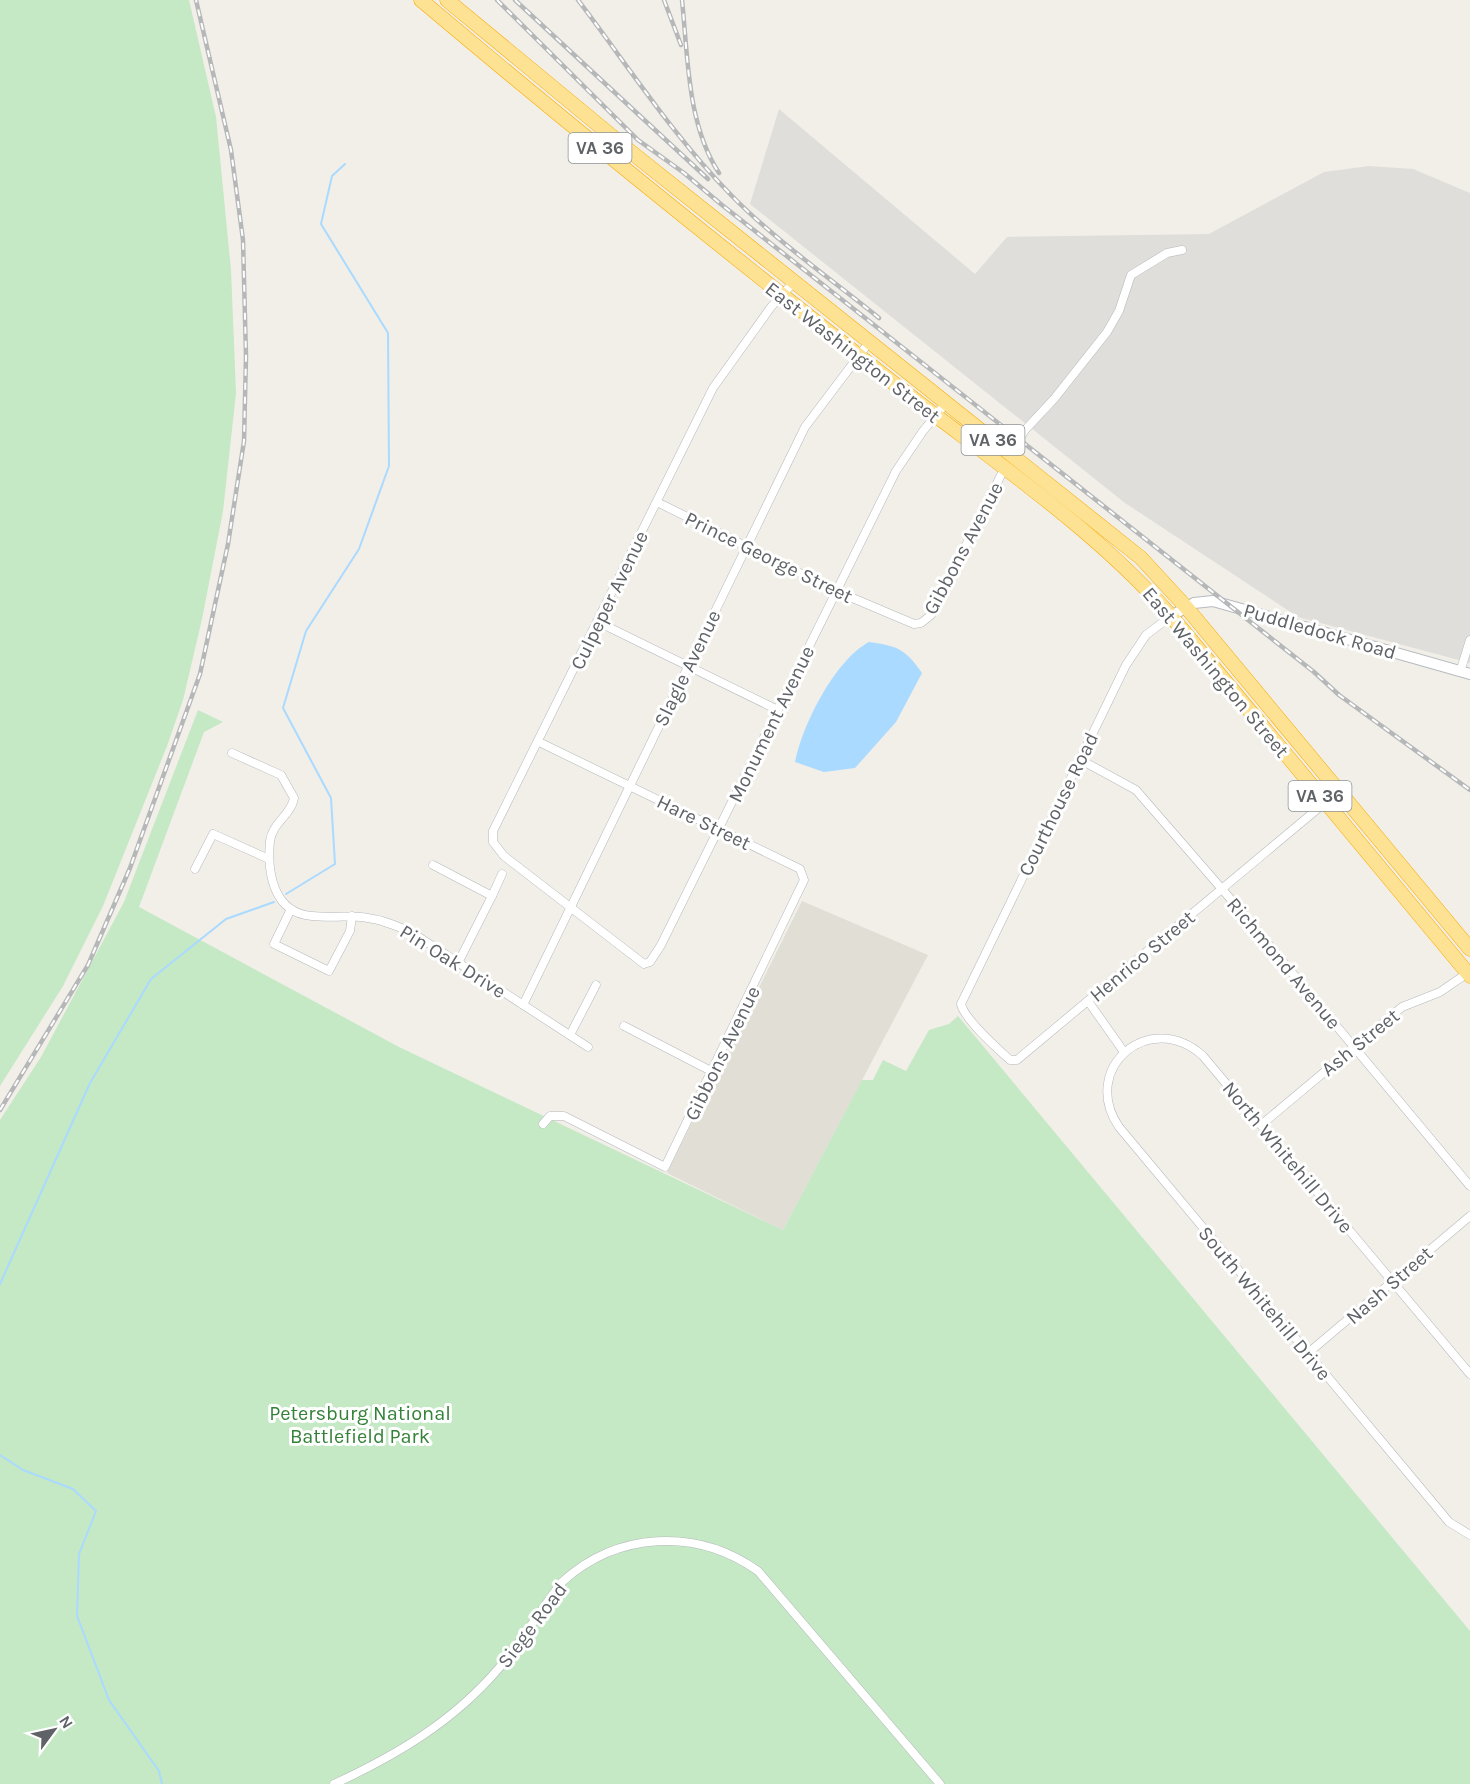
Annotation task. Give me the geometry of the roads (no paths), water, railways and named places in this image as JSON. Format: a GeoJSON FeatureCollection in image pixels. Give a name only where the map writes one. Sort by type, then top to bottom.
{"type":"FeatureCollection","features":[{"type":"Feature","properties":{"kind":"highway","name":"East Washington Street"},"geometry":{"type":"LineString","coordinates":[[421,0],[781,295],[1115,559],[1171,616],[1469,973]]}},
{"type":"Feature","properties":{"kind":"highway","name":"East Washington Street"},"geometry":{"type":"LineString","coordinates":[[447,0],[794,282],[1141,558],[1186,607],[1470,949]]}},
{"type":"Feature","properties":{"kind":"main road","name":"Puddledock Road"},"geometry":{"type":"LineString","coordinates":[[1171,616],[1186,607],[1204,601],[1226,603],[1465,673]]}},
{"type":"Feature","properties":{"kind":"street","name":"Gibbons Avenue"},"geometry":{"type":"LineString","coordinates":[[881,612],[914,624],[921,623],[932,615],[1004,470],[1010,453],[1025,430],[1054,399],[1107,332],[1119,311],[1131,275],[1167,253],[1182,250]]}},
{"type":"Feature","properties":{"kind":"street","name":"Culpeper Avenue"},"geometry":{"type":"LineString","coordinates":[[569,907],[504,856],[493,842],[493,831],[716,382],[781,295],[794,282]]}},
{"type":"Feature","properties":{"kind":"street","name":"Slagle Avenue"},"geometry":{"type":"LineString","coordinates":[[523,1005],[809,420],[870,341]]}},
{"type":"Feature","properties":{"kind":"street","name":"Monument Avenue"},"geometry":{"type":"LineString","coordinates":[[569,907],[619,946],[648,964],[661,945],[719,830],[896,471],[946,403]]}},
{"type":"Feature","properties":{"kind":"street","name":"Prince George Street"},"geometry":{"type":"LineString","coordinates":[[657,502],[881,612]]}},
{"type":"Feature","properties":{"kind":"street","name":"Courthouse Road"},"geometry":{"type":"LineString","coordinates":[[1013,1061],[1000,1052],[972,1021],[961,1004],[1138,645],[1171,616]]}},
{"type":"Feature","properties":{"kind":"street"},"geometry":{"type":"LineString","coordinates":[[598,622],[778,710]]}},
{"type":"Feature","properties":{"kind":"street"},"geometry":{"type":"LineString","coordinates":[[1465,673],[1470,642]]}},
{"type":"Feature","properties":{"kind":"street","name":"Hare Street"},"geometry":{"type":"LineString","coordinates":[[539,742],[794,866],[803,874],[804,883],[777,939]]}},
{"type":"Feature","properties":{"kind":"street"},"geometry":{"type":"LineString","coordinates":[[232,753],[281,775],[294,798],[292,805],[274,827],[269,859],[274,889],[291,909],[274,944],[329,970],[351,931],[352,916]]}},
{"type":"Feature","properties":{"kind":"street","name":"Richmond Avenue"},"geometry":{"type":"LineString","coordinates":[[1081,760],[1136,790],[1222,889],[1470,1186]]}},
{"type":"Feature","properties":{"kind":"street","name":"Henrico Street"},"geometry":{"type":"LineString","coordinates":[[1013,1061],[1339,791]]}},
{"type":"Feature","properties":{"kind":"street"},"geometry":{"type":"LineString","coordinates":[[195,869],[210,836],[217,834],[269,859]]}},
{"type":"Feature","properties":{"kind":"street"},"geometry":{"type":"LineString","coordinates":[[433,865],[492,896]]}},
{"type":"Feature","properties":{"kind":"street"},"geometry":{"type":"LineString","coordinates":[[459,961],[502,874]]}},
{"type":"Feature","properties":{"kind":"street","name":"Pin Oak Drive"},"geometry":{"type":"LineString","coordinates":[[291,909],[309,916],[352,916],[394,925],[459,961],[588,1047]]}},
{"type":"Feature","properties":{"kind":"street","name":"Gibbons Avenue"},"geometry":{"type":"LineString","coordinates":[[543,1124],[555,1114],[564,1116],[665,1167],[777,939]]}},
{"type":"Feature","properties":{"kind":"street","name":"Ash Street"},"geometry":{"type":"LineString","coordinates":[[1261,1125],[1402,1007],[1440,992],[1469,973]]}},
{"type":"Feature","properties":{"kind":"street"},"geometry":{"type":"LineString","coordinates":[[570,1035],[596,985]]}},
{"type":"Feature","properties":{"kind":"street"},"geometry":{"type":"LineString","coordinates":[[1088,1001],[1124,1053]]}},
{"type":"Feature","properties":{"kind":"street"},"geometry":{"type":"LineString","coordinates":[[624,1026],[713,1072]]}},
{"type":"Feature","properties":{"kind":"street","name":"North Whitehill Drive"},"geometry":{"type":"LineString","coordinates":[[1124,1053],[1136,1044],[1166,1037],[1187,1044],[1203,1056],[1470,1374]]}},
{"type":"Feature","properties":{"kind":"street","name":"South Whitehill Drive"},"geometry":{"type":"LineString","coordinates":[[1124,1053],[1112,1070],[1107,1090],[1114,1120],[1449,1522],[1470,1535]]}},
{"type":"Feature","properties":{"kind":"street","name":"Nash Street"},"geometry":{"type":"LineString","coordinates":[[1307,1354],[1470,1216]]}},
{"type":"Feature","properties":{"kind":"street","name":"Siege Road"},"geometry":{"type":"LineString","coordinates":[[334,1784],[393,1755],[464,1704],[499,1668],[556,1590],[574,1571],[600,1555],[626,1545],[640,1542],[675,1542],[709,1548],[732,1556],[758,1571],[940,1784]]}},
{"type":"Feature","properties":{"kind":"water"},"geometry":{"type":"Polygon","coordinates":[[[869,642],[900,650],[922,673],[896,722],[855,768],[824,772],[795,762],[805,730],[832,678],[856,651],[869,642]]]}},
{"type":"Feature","properties":{"kind":"waterway"},"geometry":{"type":"LineString","coordinates":[[286,894],[335,864],[331,798],[283,708],[306,631],[359,549],[389,466],[388,333],[321,224],[332,176],[345,164]]}},
{"type":"Feature","properties":{"kind":"waterway"},"geometry":{"type":"LineString","coordinates":[[0,1284],[90,1083],[151,979],[226,919],[274,902]]}},
{"type":"Feature","properties":{"kind":"waterway"},"geometry":{"type":"LineString","coordinates":[[0,1455],[23,1470],[73,1489],[96,1511],[79,1554],[77,1616],[109,1700],[159,1771],[162,1784]]}},
{"type":"Feature","properties":{"kind":"railway"},"geometry":{"type":"LineString","coordinates":[[0,1110],[88,965],[130,868],[200,674],[228,544],[244,441],[246,356],[243,240],[231,150],[196,0]]}},
{"type":"Feature","properties":{"kind":"railway"},"geometry":{"type":"LineString","coordinates":[[497,0],[638,140],[684,173],[1314,672],[1339,695],[1470,790]]}},
{"type":"Feature","properties":{"kind":"railway"},"geometry":{"type":"LineString","coordinates":[[515,0],[708,179]]}},
{"type":"Feature","properties":{"kind":"railway"},"geometry":{"type":"LineString","coordinates":[[578,0],[690,150],[732,196],[785,244],[879,318]]}},
{"type":"Feature","properties":{"kind":"railway"},"geometry":{"type":"LineString","coordinates":[[664,0],[681,45]]}},
{"type":"Feature","properties":{"kind":"railway"},"geometry":{"type":"LineString","coordinates":[[682,0],[695,112],[708,154],[719,173]]}},
{"type":"Feature","properties":{"kind":"park label","name":"Petersburg National Battlefield Park"},"geometry":{"type":"Point","coordinates":[360,1424]}}]}
